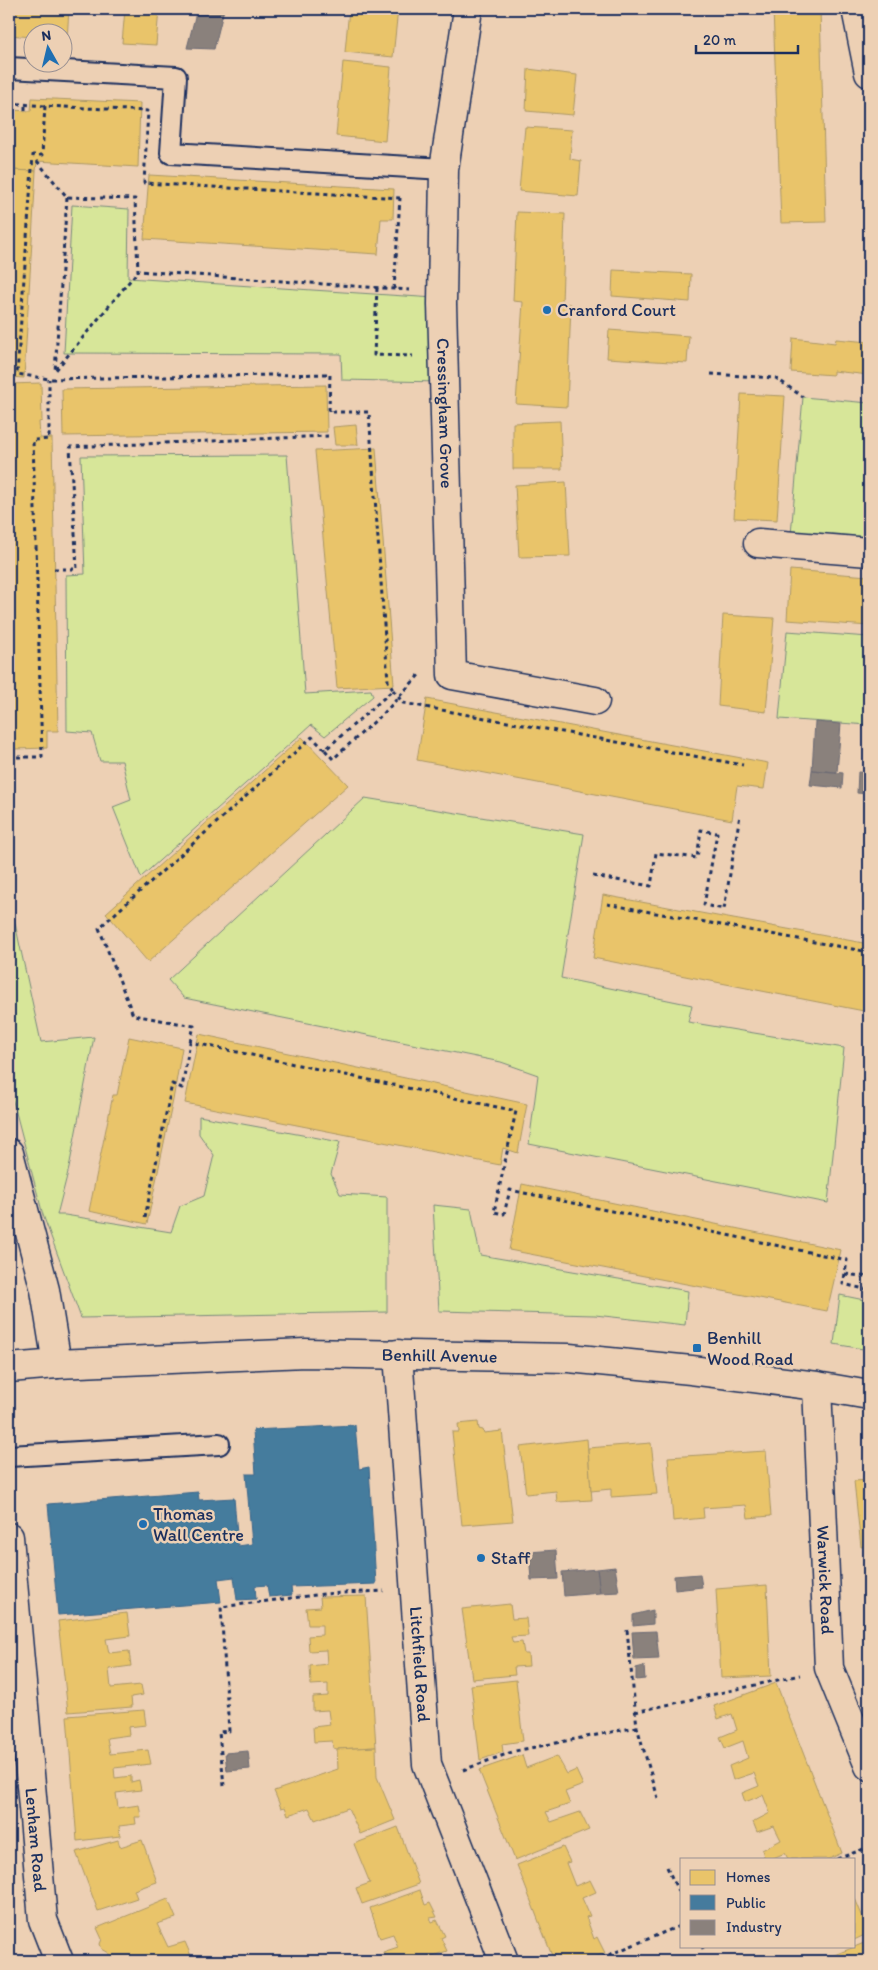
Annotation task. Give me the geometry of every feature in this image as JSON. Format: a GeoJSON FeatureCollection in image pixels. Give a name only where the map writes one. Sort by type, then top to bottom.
{"type":"FeatureCollection","features":[{"type":"Feature","properties":{"kind":"street","name":"Cressingham Grove"},"geometry":{"type":"LineString","coordinates":[[468,9],[444,169],[442,292],[452,675],[595,701]]}},
{"type":"Feature","properties":{"kind":"street"},"geometry":{"type":"LineString","coordinates":[[856,9],[869,73]]}},
{"type":"Feature","properties":{"kind":"street"},"geometry":{"type":"LineString","coordinates":[[758,544],[869,552]]}},
{"type":"Feature","properties":{"kind":"street"},"geometry":{"type":"LineString","coordinates":[[9,1153],[45,1290],[57,1364]]}},
{"type":"Feature","properties":{"kind":"street","name":"Benhill Avenue"},"geometry":{"type":"LineString","coordinates":[[9,1368],[57,1364],[305,1353],[569,1358],[691,1370],[869,1394]]}},
{"type":"Feature","properties":{"kind":"street","name":"Litchfield Road"},"geometry":{"type":"LineString","coordinates":[[398,1354],[427,1764],[504,1961]]}},
{"type":"Feature","properties":{"kind":"street","name":"Warwick Road"},"geometry":{"type":"LineString","coordinates":[[817,1386],[829,1668],[869,1766]]}},
{"type":"Feature","properties":{"kind":"street","name":"Lenham Road"},"geometry":{"type":"LineString","coordinates":[[9,1537],[43,1920],[59,1961]]}},
{"type":"Feature","properties":{"kind":"lane"},"geometry":{"type":"LineString","coordinates":[[9,68],[176,77],[171,153],[444,169]]}},
{"type":"Feature","properties":{"kind":"lane"},"geometry":{"type":"LineString","coordinates":[[9,1456],[219,1444]]}},
{"type":"Feature","properties":{"kind":"path"},"geometry":{"type":"LineString","coordinates":[[9,103],[148,111],[144,183],[400,198],[394,289]]}},
{"type":"Feature","properties":{"kind":"path"},"geometry":{"type":"LineString","coordinates":[[25,104],[25,110]]}},
{"type":"Feature","properties":{"kind":"path"},"geometry":{"type":"LineString","coordinates":[[45,106],[42,155],[33,154],[17,374],[49,379],[330,374],[329,412],[369,412],[388,680],[393,690],[404,703],[743,766]]}},
{"type":"Feature","properties":{"kind":"path"},"geometry":{"type":"LineString","coordinates":[[37,162],[68,197],[55,371],[138,271],[135,199],[68,197]]}},
{"type":"Feature","properties":{"kind":"path"},"geometry":{"type":"LineString","coordinates":[[138,271],[442,292]]}},
{"type":"Feature","properties":{"kind":"path"},"geometry":{"type":"LineString","coordinates":[[377,288],[374,355],[444,357]]}},
{"type":"Feature","properties":{"kind":"path"},"geometry":{"type":"LineString","coordinates":[[711,374],[776,378],[803,397]]}},
{"type":"Feature","properties":{"kind":"path"},"geometry":{"type":"LineString","coordinates":[[9,757],[42,757],[33,440],[49,439],[49,379]]}},
{"type":"Feature","properties":{"kind":"path"},"geometry":{"type":"LineString","coordinates":[[54,570],[77,569],[70,447],[328,436]]}},
{"type":"Feature","properties":{"kind":"path"},"geometry":{"type":"LineString","coordinates":[[145,1218],[172,1084],[182,1088],[194,1026],[133,1016],[99,928],[312,737],[333,759],[385,712],[425,670]]}},
{"type":"Feature","properties":{"kind":"path"},"geometry":{"type":"LineString","coordinates":[[325,750],[393,690]]}},
{"type":"Feature","properties":{"kind":"path"},"geometry":{"type":"LineString","coordinates":[[593,876],[650,886],[656,853],[697,858],[701,830],[717,834],[704,905],[724,909],[740,815]]}},
{"type":"Feature","properties":{"kind":"path"},"geometry":{"type":"LineString","coordinates":[[607,904],[869,952]]}},
{"type":"Feature","properties":{"kind":"path"},"geometry":{"type":"LineString","coordinates":[[190,1042],[516,1111],[494,1212],[504,1214],[510,1190],[847,1260],[843,1284],[869,1290]]}},
{"type":"Feature","properties":{"kind":"path"},"geometry":{"type":"LineString","coordinates":[[845,1274],[869,1277]]}},
{"type":"Feature","properties":{"kind":"path"},"geometry":{"type":"LineString","coordinates":[[224,1786],[218,1732],[229,1730],[221,1607],[324,1594],[416,1590]]}},
{"type":"Feature","properties":{"kind":"path"},"geometry":{"type":"LineString","coordinates":[[628,1630],[637,1727],[658,1798]]}},
{"type":"Feature","properties":{"kind":"path"},"geometry":{"type":"LineString","coordinates":[[635,1712],[829,1668]]}},
{"type":"Feature","properties":{"kind":"path"},"geometry":{"type":"LineString","coordinates":[[433,1780],[515,1750],[637,1727]]}},
{"type":"Feature","properties":{"kind":"path"},"geometry":{"type":"LineString","coordinates":[[840,1858],[869,1847]]}},
{"type":"Feature","properties":{"kind":"path"},"geometry":{"type":"LineString","coordinates":[[667,1867],[680,1896]]}},
{"type":"Feature","properties":{"kind":"path"},"geometry":{"type":"LineString","coordinates":[[594,1961],[680,1926]]}},
{"type":"Feature","properties":{"kind":"green space"},"geometry":{"type":"Polygon","coordinates":[[[72,205],[129,209],[128,278],[435,298],[440,382],[342,380],[341,354],[64,353],[72,205]]]}},
{"type":"Feature","properties":{"kind":"green space"},"geometry":{"type":"Polygon","coordinates":[[[803,397],[869,403],[869,552],[790,546],[803,397]]]}},
{"type":"Feature","properties":{"kind":"green space"},"geometry":{"type":"Polygon","coordinates":[[[287,455],[305,694],[371,690],[373,696],[325,736],[311,725],[141,877],[113,807],[131,800],[122,761],[100,761],[92,733],[67,731],[66,575],[85,574],[81,456],[287,455]]]}},
{"type":"Feature","properties":{"kind":"green space"},"geometry":{"type":"Polygon","coordinates":[[[787,631],[869,637],[869,725],[779,719],[787,631]]]}},
{"type":"Feature","properties":{"kind":"green space"},"geometry":{"type":"Polygon","coordinates":[[[365,798],[584,834],[561,978],[692,1005],[688,1022],[844,1048],[828,1203],[529,1144],[538,1075],[501,1062],[184,998],[168,980],[365,798]]]}},
{"type":"Feature","properties":{"kind":"green space"},"geometry":{"type":"Polygon","coordinates":[[[9,896],[41,1042],[94,1037],[69,1168],[57,1215],[171,1232],[180,1206],[204,1196],[214,1155],[199,1134],[199,1116],[340,1142],[331,1174],[340,1194],[387,1197],[387,1312],[81,1318],[43,1215],[9,1086],[9,896]]]}},
{"type":"Feature","properties":{"kind":"green space"},"geometry":{"type":"Polygon","coordinates":[[[433,1205],[471,1209],[480,1255],[688,1291],[685,1325],[595,1315],[439,1311],[433,1205]]]}},
{"type":"Feature","properties":{"kind":"green space"},"geometry":{"type":"Polygon","coordinates":[[[840,1295],[869,1301],[869,1350],[834,1344],[840,1295]]]}},
{"type":"Feature","properties":{"kind":"building: Homes"},"geometry":{"type":"Polygon","coordinates":[[[9,9],[69,9],[68,22],[22,22],[22,36],[9,35],[9,9]]]}},
{"type":"Feature","properties":{"kind":"building: Homes"},"geometry":{"type":"Polygon","coordinates":[[[125,9],[159,9],[156,45],[122,43],[125,9]]]}},
{"type":"Feature","properties":{"kind":"building: Homes"},"geometry":{"type":"Polygon","coordinates":[[[349,9],[398,9],[393,57],[345,52],[349,9]]]}},
{"type":"Feature","properties":{"kind":"building: Homes"},"geometry":{"type":"Polygon","coordinates":[[[773,9],[820,9],[826,222],[781,223],[773,9]]]}},
{"type":"Feature","properties":{"kind":"building: Homes"},"geometry":{"type":"Polygon","coordinates":[[[343,62],[391,67],[385,141],[336,136],[343,62]]]}},
{"type":"Feature","properties":{"kind":"building: Homes"},"geometry":{"type":"Polygon","coordinates":[[[528,69],[577,75],[573,115],[526,111],[528,69]]]}},
{"type":"Feature","properties":{"kind":"building: Homes"},"geometry":{"type":"Polygon","coordinates":[[[32,98],[140,103],[138,167],[37,161],[36,171],[9,170],[9,110],[31,111],[32,98]]]}},
{"type":"Feature","properties":{"kind":"building: Homes"},"geometry":{"type":"Polygon","coordinates":[[[525,127],[572,130],[570,159],[581,161],[578,196],[519,191],[525,127]]]}},
{"type":"Feature","properties":{"kind":"building: Homes"},"geometry":{"type":"Polygon","coordinates":[[[9,170],[36,171],[24,378],[9,377],[9,170]]]}},
{"type":"Feature","properties":{"kind":"building: Homes"},"geometry":{"type":"Polygon","coordinates":[[[149,175],[394,189],[393,219],[381,219],[378,254],[144,239],[149,175]]]}},
{"type":"Feature","properties":{"kind":"building: Homes","name":"Cranford Court"},"geometry":{"type":"Polygon","coordinates":[[[517,212],[565,214],[562,303],[571,304],[567,407],[516,404],[523,302],[513,301],[517,212]]]}},
{"type":"Feature","properties":{"kind":"building: Homes"},"geometry":{"type":"Polygon","coordinates":[[[613,270],[691,274],[690,302],[612,296],[613,270]]]}},
{"type":"Feature","properties":{"kind":"building: Homes"},"geometry":{"type":"Polygon","coordinates":[[[609,330],[689,336],[687,363],[607,358],[609,330]]]}},
{"type":"Feature","properties":{"kind":"building: Homes"},"geometry":{"type":"Polygon","coordinates":[[[793,338],[835,343],[836,339],[869,342],[869,375],[833,371],[833,375],[791,372],[793,338]]]}},
{"type":"Feature","properties":{"kind":"building: Homes"},"geometry":{"type":"Polygon","coordinates":[[[41,383],[42,421],[39,422],[40,438],[52,438],[58,731],[47,731],[47,748],[15,749],[15,763],[9,763],[9,384],[41,383]]]}},
{"type":"Feature","properties":{"kind":"building: Homes"},"geometry":{"type":"Polygon","coordinates":[[[326,385],[327,432],[63,436],[62,389],[326,385]]]}},
{"type":"Feature","properties":{"kind":"building: Homes"},"geometry":{"type":"Polygon","coordinates":[[[741,394],[785,396],[777,520],[734,518],[741,394]]]}},
{"type":"Feature","properties":{"kind":"building: Homes"},"geometry":{"type":"Polygon","coordinates":[[[560,421],[562,469],[513,469],[513,423],[560,421]]]}},
{"type":"Feature","properties":{"kind":"building: Homes"},"geometry":{"type":"Polygon","coordinates":[[[356,425],[358,445],[335,445],[333,427],[356,425]]]}},
{"type":"Feature","properties":{"kind":"building: Homes"},"geometry":{"type":"Polygon","coordinates":[[[376,448],[394,685],[337,688],[315,451],[376,448]]]}},
{"type":"Feature","properties":{"kind":"building: Homes"},"geometry":{"type":"Polygon","coordinates":[[[566,482],[570,556],[519,557],[515,485],[566,482]]]}},
{"type":"Feature","properties":{"kind":"building: Homes"},"geometry":{"type":"Polygon","coordinates":[[[790,570],[869,576],[869,626],[787,620],[790,570]]]}},
{"type":"Feature","properties":{"kind":"building: Homes"},"geometry":{"type":"Polygon","coordinates":[[[723,615],[774,618],[766,712],[718,706],[723,615]]]}},
{"type":"Feature","properties":{"kind":"building: Homes"},"geometry":{"type":"Polygon","coordinates":[[[427,699],[768,763],[764,789],[737,786],[732,820],[417,760],[427,699]]]}},
{"type":"Feature","properties":{"kind":"building: Homes"},"geometry":{"type":"Polygon","coordinates":[[[302,737],[348,785],[148,962],[106,913],[302,737]]]}},
{"type":"Feature","properties":{"kind":"building: Homes"},"geometry":{"type":"Polygon","coordinates":[[[603,895],[869,944],[869,1012],[593,958],[603,895]]]}},
{"type":"Feature","properties":{"kind":"building: Homes"},"geometry":{"type":"Polygon","coordinates":[[[199,1034],[527,1104],[518,1153],[503,1148],[500,1165],[185,1103],[199,1034]]]}},
{"type":"Feature","properties":{"kind":"building: Homes"},"geometry":{"type":"Polygon","coordinates":[[[129,1037],[182,1048],[147,1224],[89,1211],[113,1095],[117,1095],[129,1037]]]}},
{"type":"Feature","properties":{"kind":"building: Homes"},"geometry":{"type":"Polygon","coordinates":[[[522,1184],[841,1250],[827,1311],[509,1250],[522,1184]]]}},
{"type":"Feature","properties":{"kind":"building: Homes"},"geometry":{"type":"Polygon","coordinates":[[[478,1422],[479,1429],[483,1430],[484,1433],[502,1431],[513,1521],[462,1525],[452,1432],[459,1432],[458,1424],[478,1422]]]}},
{"type":"Feature","properties":{"kind":"building: Homes"},"geometry":{"type":"Polygon","coordinates":[[[587,1439],[592,1500],[557,1502],[556,1491],[526,1494],[520,1447],[587,1439]]]}},
{"type":"Feature","properties":{"kind":"building: Homes"},"geometry":{"type":"Polygon","coordinates":[[[651,1443],[657,1494],[611,1497],[611,1489],[591,1491],[588,1448],[651,1443]]]}},
{"type":"Feature","properties":{"kind":"building: Homes"},"geometry":{"type":"Polygon","coordinates":[[[766,1451],[771,1516],[748,1518],[746,1505],[703,1508],[704,1518],[673,1521],[668,1457],[766,1451]]]}},
{"type":"Feature","properties":{"kind":"building: Homes"},"geometry":{"type":"Polygon","coordinates":[[[869,1480],[869,1546],[861,1547],[854,1481],[869,1480]]]}},
{"type":"Feature","properties":{"kind":"building: Homes"},"geometry":{"type":"Polygon","coordinates":[[[767,1585],[771,1676],[721,1678],[716,1589],[767,1585]]]}},
{"type":"Feature","properties":{"kind":"building: Homes"},"geometry":{"type":"Polygon","coordinates":[[[366,1596],[376,1747],[337,1749],[333,1748],[332,1741],[314,1742],[313,1727],[330,1725],[328,1710],[313,1711],[313,1697],[328,1696],[328,1684],[311,1685],[310,1666],[327,1664],[326,1650],[309,1651],[308,1636],[322,1635],[322,1625],[308,1625],[306,1608],[321,1607],[320,1597],[366,1596]]]}},
{"type":"Feature","properties":{"kind":"building: Homes"},"geometry":{"type":"Polygon","coordinates":[[[510,1604],[512,1619],[526,1618],[528,1636],[511,1637],[513,1643],[522,1642],[524,1654],[528,1654],[529,1666],[514,1667],[515,1675],[472,1679],[462,1609],[510,1604]]]}},
{"type":"Feature","properties":{"kind":"building: Homes"},"geometry":{"type":"Polygon","coordinates":[[[127,1613],[130,1636],[106,1639],[109,1653],[129,1651],[131,1666],[109,1669],[111,1688],[141,1685],[143,1695],[131,1697],[132,1707],[68,1712],[58,1621],[127,1613]]]}},
{"type":"Feature","properties":{"kind":"building: Homes"},"geometry":{"type":"Polygon","coordinates":[[[516,1680],[523,1741],[502,1744],[503,1752],[480,1760],[471,1685],[516,1680]]]}},
{"type":"Feature","properties":{"kind":"building: Homes"},"geometry":{"type":"Polygon","coordinates":[[[776,1683],[842,1853],[831,1858],[788,1858],[785,1853],[773,1858],[765,1858],[762,1850],[781,1840],[774,1826],[757,1832],[753,1822],[770,1813],[763,1795],[745,1802],[742,1793],[759,1786],[754,1773],[733,1780],[729,1766],[748,1758],[743,1741],[725,1748],[720,1737],[737,1730],[732,1714],[718,1719],[714,1706],[776,1683]]]}},
{"type":"Feature","properties":{"kind":"building: Homes"},"geometry":{"type":"Polygon","coordinates":[[[144,1710],[146,1725],[128,1727],[129,1735],[107,1738],[110,1754],[148,1750],[151,1764],[114,1768],[115,1778],[131,1776],[131,1782],[139,1780],[141,1790],[116,1793],[118,1808],[139,1805],[141,1817],[135,1817],[136,1824],[119,1826],[120,1836],[77,1841],[67,1716],[144,1710]]]}},
{"type":"Feature","properties":{"kind":"building: Homes"},"geometry":{"type":"Polygon","coordinates":[[[376,1747],[377,1777],[395,1820],[360,1834],[348,1808],[315,1820],[309,1808],[288,1815],[285,1807],[281,1808],[274,1791],[338,1769],[337,1749],[376,1747]]]}},
{"type":"Feature","properties":{"kind":"building: Homes"},"geometry":{"type":"Polygon","coordinates":[[[522,1755],[526,1768],[557,1756],[567,1774],[576,1770],[583,1785],[565,1792],[570,1804],[546,1812],[551,1822],[580,1812],[589,1830],[515,1860],[479,1770],[522,1755]]]}},
{"type":"Feature","properties":{"kind":"building: Homes"},"geometry":{"type":"Polygon","coordinates":[[[398,1827],[419,1884],[362,1904],[356,1888],[370,1883],[354,1844],[398,1827]]]}},
{"type":"Feature","properties":{"kind":"building: Homes"},"geometry":{"type":"Polygon","coordinates":[[[118,1840],[120,1847],[142,1840],[157,1882],[134,1890],[137,1898],[98,1911],[76,1852],[118,1840]]]}},
{"type":"Feature","properties":{"kind":"building: Homes"},"geometry":{"type":"Polygon","coordinates":[[[563,1847],[570,1862],[566,1863],[575,1886],[590,1880],[596,1892],[582,1898],[590,1916],[586,1917],[594,1939],[597,1937],[605,1953],[585,1961],[554,1961],[517,1865],[563,1847]]]}},
{"type":"Feature","properties":{"kind":"building: Homes"},"geometry":{"type":"Polygon","coordinates":[[[420,1890],[425,1905],[430,1903],[437,1917],[430,1918],[432,1922],[437,1920],[445,1936],[441,1938],[447,1951],[418,1961],[387,1961],[383,1952],[398,1947],[393,1934],[380,1938],[370,1908],[420,1890]]]}},
{"type":"Feature","properties":{"kind":"building: Homes"},"geometry":{"type":"Polygon","coordinates":[[[168,1899],[176,1918],[157,1924],[168,1947],[185,1942],[192,1958],[185,1961],[109,1961],[109,1953],[102,1949],[100,1944],[102,1939],[97,1928],[168,1899]]]}},
{"type":"Feature","properties":{"kind":"building: Homes"},"geometry":{"type":"Polygon","coordinates":[[[856,1901],[869,1932],[856,1939],[856,1901]]]}},
{"type":"Feature","properties":{"kind":"building: Homes"},"geometry":{"type":"Polygon","coordinates":[[[869,1941],[869,1961],[834,1961],[832,1956],[856,1948],[856,1946],[869,1941]]]}},
{"type":"Feature","properties":{"kind":"building: Public","name":"Thomas Wall Centre"},"geometry":{"type":"Polygon","coordinates":[[[355,1425],[359,1469],[369,1467],[376,1584],[291,1587],[292,1595],[269,1597],[267,1585],[255,1586],[256,1599],[237,1600],[234,1577],[218,1579],[221,1602],[58,1615],[48,1504],[198,1492],[199,1500],[234,1498],[238,1546],[252,1544],[246,1474],[256,1474],[253,1430],[355,1425]]]}},
{"type":"Feature","properties":{"kind":"building: Industry"},"geometry":{"type":"Polygon","coordinates":[[[197,9],[224,9],[214,49],[187,48],[197,9]]]}},
{"type":"Feature","properties":{"kind":"building: Industry"},"geometry":{"type":"Polygon","coordinates":[[[815,722],[841,724],[837,772],[812,770],[815,722]]]}},
{"type":"Feature","properties":{"kind":"building: Industry"},"geometry":{"type":"Polygon","coordinates":[[[812,770],[843,773],[842,788],[810,785],[812,770]]]}},
{"type":"Feature","properties":{"kind":"building: Industry"},"geometry":{"type":"Polygon","coordinates":[[[858,772],[869,773],[869,794],[857,793],[858,772]]]}},
{"type":"Feature","properties":{"kind":"building: Industry"},"geometry":{"type":"Polygon","coordinates":[[[556,1550],[558,1579],[531,1580],[529,1552],[556,1550]]]}},
{"type":"Feature","properties":{"kind":"building: Industry"},"geometry":{"type":"Polygon","coordinates":[[[615,1567],[619,1592],[600,1593],[597,1569],[615,1567]]]}},
{"type":"Feature","properties":{"kind":"building: Industry"},"geometry":{"type":"Polygon","coordinates":[[[597,1569],[600,1593],[564,1596],[562,1572],[597,1569]]]}},
{"type":"Feature","properties":{"kind":"building: Industry"},"geometry":{"type":"Polygon","coordinates":[[[700,1574],[702,1587],[675,1590],[674,1576],[700,1574]]]}},
{"type":"Feature","properties":{"kind":"building: Industry"},"geometry":{"type":"Polygon","coordinates":[[[653,1610],[653,1624],[633,1626],[633,1615],[653,1610]]]}},
{"type":"Feature","properties":{"kind":"building: Industry"},"geometry":{"type":"Polygon","coordinates":[[[656,1631],[659,1659],[634,1660],[632,1632],[656,1631]]]}},
{"type":"Feature","properties":{"kind":"building: Industry"},"geometry":{"type":"Polygon","coordinates":[[[644,1666],[645,1679],[636,1680],[636,1668],[644,1666]]]}},
{"type":"Feature","properties":{"kind":"building: Industry"},"geometry":{"type":"Polygon","coordinates":[[[248,1751],[250,1769],[227,1771],[225,1753],[248,1751]]]}},
{"type":"Feature","properties":{"kind":"place","name":"Cranford Court"},"geometry":{"type":"Point","coordinates":[547,310]}},
{"type":"Feature","properties":{"kind":"place","name":"Benhill Wood Road"},"geometry":{"type":"Point","coordinates":[697,1348]}},
{"type":"Feature","properties":{"kind":"place","name":"Thomas Wall Centre"},"geometry":{"type":"Point","coordinates":[143,1524]}},
{"type":"Feature","properties":{"kind":"place","name":"Staff"},"geometry":{"type":"Point","coordinates":[481,1558]}}]}
